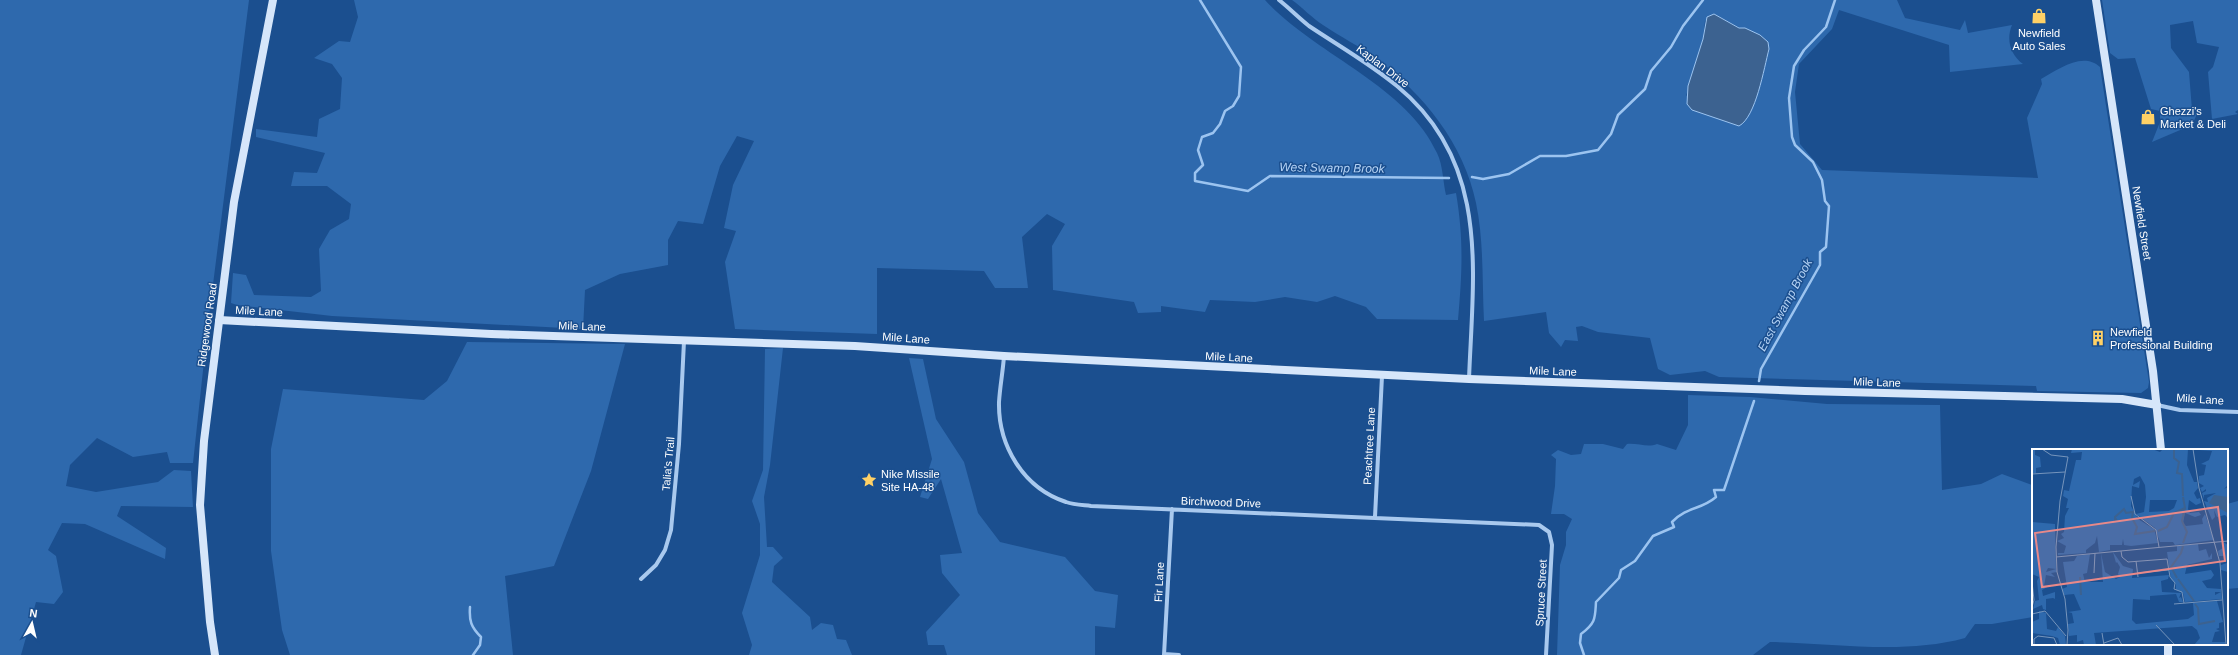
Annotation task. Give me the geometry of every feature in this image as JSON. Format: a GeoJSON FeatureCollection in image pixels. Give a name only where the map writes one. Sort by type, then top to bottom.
{"type":"FeatureCollection","features":[{"type":"Feature","properties":{"kind":"street","name":"Ridgewood Road"},"geometry":{"type":"LineString","coordinates":[[215,655],[210,622],[200,505],[204,441],[234,202],[273,0]]}},
{"type":"Feature","properties":{"kind":"street","name":"Kaplan Drive"},"geometry":{"type":"LineString","coordinates":[[1279,0],[1308,25],[1362,60],[1398,87],[1428,119],[1447,147],[1458,170],[1464,188],[1473,237],[1469,379]]}},
{"type":"Feature","properties":{"kind":"street","name":"Newfield Street"},"geometry":{"type":"LineString","coordinates":[[2096,0],[2157,405],[2161,449]]}},
{"type":"Feature","properties":{"kind":"street","name":"Mile Lane"},"geometry":{"type":"LineString","coordinates":[[219,320],[376,329],[855,346],[1004,356],[1382,376],[1813,392],[2122,399],[2180,410],[2238,412]]}},
{"type":"Feature","properties":{"kind":"street","name":"Talia's Trail"},"geometry":{"type":"LineString","coordinates":[[641,579],[656,565],[665,550],[671,530],[679,444],[684,341]]}},
{"type":"Feature","properties":{"kind":"street","name":"Birchwood Drive"},"geometry":{"type":"LineString","coordinates":[[1004,356],[999,402],[1004,440],[1023,473],[1035,485],[1050,495],[1073,503],[1091,506],[1539,525],[1549,532]]}},
{"type":"Feature","properties":{"kind":"street","name":"Peachtree Lane"},"geometry":{"type":"LineString","coordinates":[[1375,517],[1382,376]]}},
{"type":"Feature","properties":{"kind":"street","name":"Fir Lane"},"geometry":{"type":"LineString","coordinates":[[1164,655],[1172,509]]}},
{"type":"Feature","properties":{"kind":"street","name":"Spruce Street"},"geometry":{"type":"LineString","coordinates":[[1546,655],[1552,545],[1549,532]]}},
{"type":"Feature","properties":{"kind":"street"},"geometry":{"type":"LineString","coordinates":[[1164,655],[1179,655]]}},
{"type":"Feature","properties":{"kind":"shaded area"},"geometry":{"type":"Polygon","coordinates":[[[0,0],[249,0],[208,324],[193,463],[170,463],[167,452],[133,457],[97,438],[70,465],[66,486],[96,492],[158,482],[174,470],[191,471],[193,507],[121,506],[117,516],[166,548],[165,559],[85,524],[62,523],[48,550],[56,556],[63,592],[54,604],[36,602],[21,655],[0,655],[0,0]]]}},
{"type":"Feature","properties":{"kind":"shaded area"},"geometry":{"type":"Polygon","coordinates":[[[354,0],[1265,0],[1285,19],[1308,37],[1382,89],[1404,108],[1423,129],[1439,158],[1446,195],[1456,193],[1459,210],[1462,257],[1458,320],[1377,319],[1366,307],[1335,296],[1317,302],[1285,297],[1255,302],[1210,300],[1205,312],[1161,306],[1161,312],[1138,313],[1134,302],[1053,290],[1052,246],[1065,224],[1047,214],[1022,237],[1028,288],[995,288],[984,271],[877,268],[877,334],[735,329],[725,262],[736,231],[724,228],[733,185],[754,141],[737,136],[720,166],[703,224],[678,221],[668,240],[668,265],[620,274],[585,290],[583,329],[332,316],[237,305],[231,303],[233,273],[246,275],[254,295],[311,297],[321,291],[319,249],[330,230],[349,219],[351,204],[327,186],[291,186],[294,172],[317,173],[325,153],[256,137],[256,129],[317,137],[319,119],[340,109],[342,78],[332,64],[314,58],[339,41],[350,42],[358,17],[354,0]]]}},
{"type":"Feature","properties":{"kind":"shaded area"},"geometry":{"type":"Polygon","coordinates":[[[1292,0],[1897,0],[1905,18],[1960,30],[1965,20],[1968,33],[2012,25],[2009,36],[2010,46],[2015,56],[2023,64],[1950,72],[1949,45],[1839,10],[1832,29],[1799,64],[1795,92],[1800,144],[1822,170],[2038,178],[2027,118],[2042,84],[2041,79],[2062,67],[2078,61],[2086,61],[2100,67],[2149,382],[2148,388],[2141,393],[2037,391],[2036,386],[1719,377],[1705,371],[1670,375],[1658,369],[1650,338],[1598,332],[1582,326],[1576,327],[1578,341],[1565,340],[1561,347],[1549,333],[1546,312],[1484,321],[1482,247],[1479,217],[1470,181],[1452,141],[1440,122],[1426,105],[1411,88],[1394,73],[1370,54],[1319,22],[1292,0]],[[1714,14],[1705,21],[1703,39],[1686,96],[1760,35],[1740,28],[1714,14]]]}},
{"type":"Feature","properties":{"kind":"shaded area"},"geometry":{"type":"Polygon","coordinates":[[[2102,0],[2238,0],[2238,110],[2235,112],[2238,114],[2212,119],[2208,72],[2213,67],[2219,47],[2197,43],[2193,21],[2170,25],[2171,48],[2189,72],[2192,110],[2197,114],[2192,125],[2152,142],[2160,122],[2160,111],[2151,109],[2135,58],[2118,59],[2110,53],[2102,0]]]}},
{"type":"Feature","properties":{"kind":"shaded area"},"geometry":{"type":"Polygon","coordinates":[[[1714,14],[1739,28],[1745,28],[1760,35],[1768,42],[1769,49],[1755,103],[1745,121],[1739,126],[1692,110],[1687,104],[1688,86],[1703,39],[1707,17],[1714,14]]]}},
{"type":"Feature","properties":{"kind":"shaded area"},"geometry":{"type":"Polygon","coordinates":[[[467,342],[625,344],[591,471],[554,566],[505,576],[513,655],[290,655],[282,630],[271,551],[271,449],[283,389],[424,400],[447,381],[467,342]]]}},
{"type":"Feature","properties":{"kind":"shaded area"},"geometry":{"type":"Polygon","coordinates":[[[783,348],[770,465],[764,497],[767,547],[773,547],[783,558],[774,566],[772,582],[810,617],[812,630],[821,623],[833,625],[837,639],[846,640],[852,655],[749,655],[752,645],[742,613],[760,555],[760,524],[752,501],[763,470],[765,349],[783,348]]]}},
{"type":"Feature","properties":{"kind":"shaded area"},"geometry":{"type":"Polygon","coordinates":[[[909,358],[923,359],[936,419],[964,462],[978,513],[1000,542],[1065,557],[1095,591],[1118,595],[1115,628],[1095,626],[1095,655],[947,655],[944,645],[928,645],[926,632],[960,595],[942,573],[940,555],[962,553],[941,479],[928,499],[920,497],[932,459],[909,358]]]}},
{"type":"Feature","properties":{"kind":"shaded area"},"geometry":{"type":"Polygon","coordinates":[[[1688,395],[1750,397],[1827,404],[1940,405],[1942,490],[1981,484],[2002,474],[2032,485],[2032,617],[1992,624],[1975,624],[1965,638],[1917,646],[1868,647],[1770,642],[1753,655],[1557,655],[1560,565],[1566,545],[1566,532],[1572,519],[1564,514],[1551,514],[1555,486],[1556,459],[1551,455],[1558,450],[1571,455],[1581,454],[1584,444],[1603,444],[1623,449],[1627,444],[1650,446],[1657,444],[1676,450],[1688,425],[1688,395]]]}},
{"type":"Feature","properties":{"kind":"shaded area"},"geometry":{"type":"Polygon","coordinates":[[[2238,501],[2238,588],[2228,589],[2228,504],[2238,501]]]}},
{"type":"Feature","properties":{"kind":"waterway","name":"West Swamp Brook"},"geometry":{"type":"LineString","coordinates":[[1200,0],[1241,67],[1239,96],[1233,106],[1225,111],[1220,124],[1213,133],[1202,137],[1198,150],[1203,165],[1195,173],[1195,181],[1248,191],[1270,176],[1449,178]]}},
{"type":"Feature","properties":{"kind":"waterway","name":"West Swamp Brook"},"geometry":{"type":"LineString","coordinates":[[1472,177],[1483,179],[1509,174],[1540,156],[1566,156],[1598,150],[1611,134],[1618,115],[1645,89],[1651,71],[1671,47],[1683,26],[1703,0]]}},
{"type":"Feature","properties":{"kind":"waterway","name":"East Swamp Brook"},"geometry":{"type":"LineString","coordinates":[[1759,381],[1761,369],[1820,265],[1820,252],[1826,247],[1829,206],[1825,201],[1822,180],[1813,162],[1795,145],[1792,137],[1789,98],[1794,66],[1804,50],[1826,27],[1835,0]]}},
{"type":"Feature","properties":{"kind":"waterway","name":"East Swamp Brook"},"geometry":{"type":"LineString","coordinates":[[1584,655],[1580,643],[1581,634],[1590,627],[1594,620],[1596,602],[1619,578],[1621,570],[1635,561],[1653,536],[1674,527],[1672,522],[1678,517],[1716,497],[1714,490],[1724,490],[1754,401]]}},
{"type":"Feature","properties":{"kind":"waterway","name":"West Swamp Brook"},"geometry":{"type":"LineString","coordinates":[[470,607],[471,624],[481,637],[480,645],[473,655]]}},
{"type":"Feature","properties":{"kind":"place","name":"Newfield Auto Sales"},"geometry":{"type":"Point","coordinates":[2039,16]}},
{"type":"Feature","properties":{"kind":"place","name":"Ghezzi's Market & Deli"},"geometry":{"type":"Point","coordinates":[2148,117]}},
{"type":"Feature","properties":{"kind":"place","name":"Newfield Professional Building"},"geometry":{"type":"Point","coordinates":[2098,338]}},
{"type":"Feature","properties":{"kind":"place","name":"Nike Missile Site HA-48"},"geometry":{"type":"Point","coordinates":[869,480]}}]}
